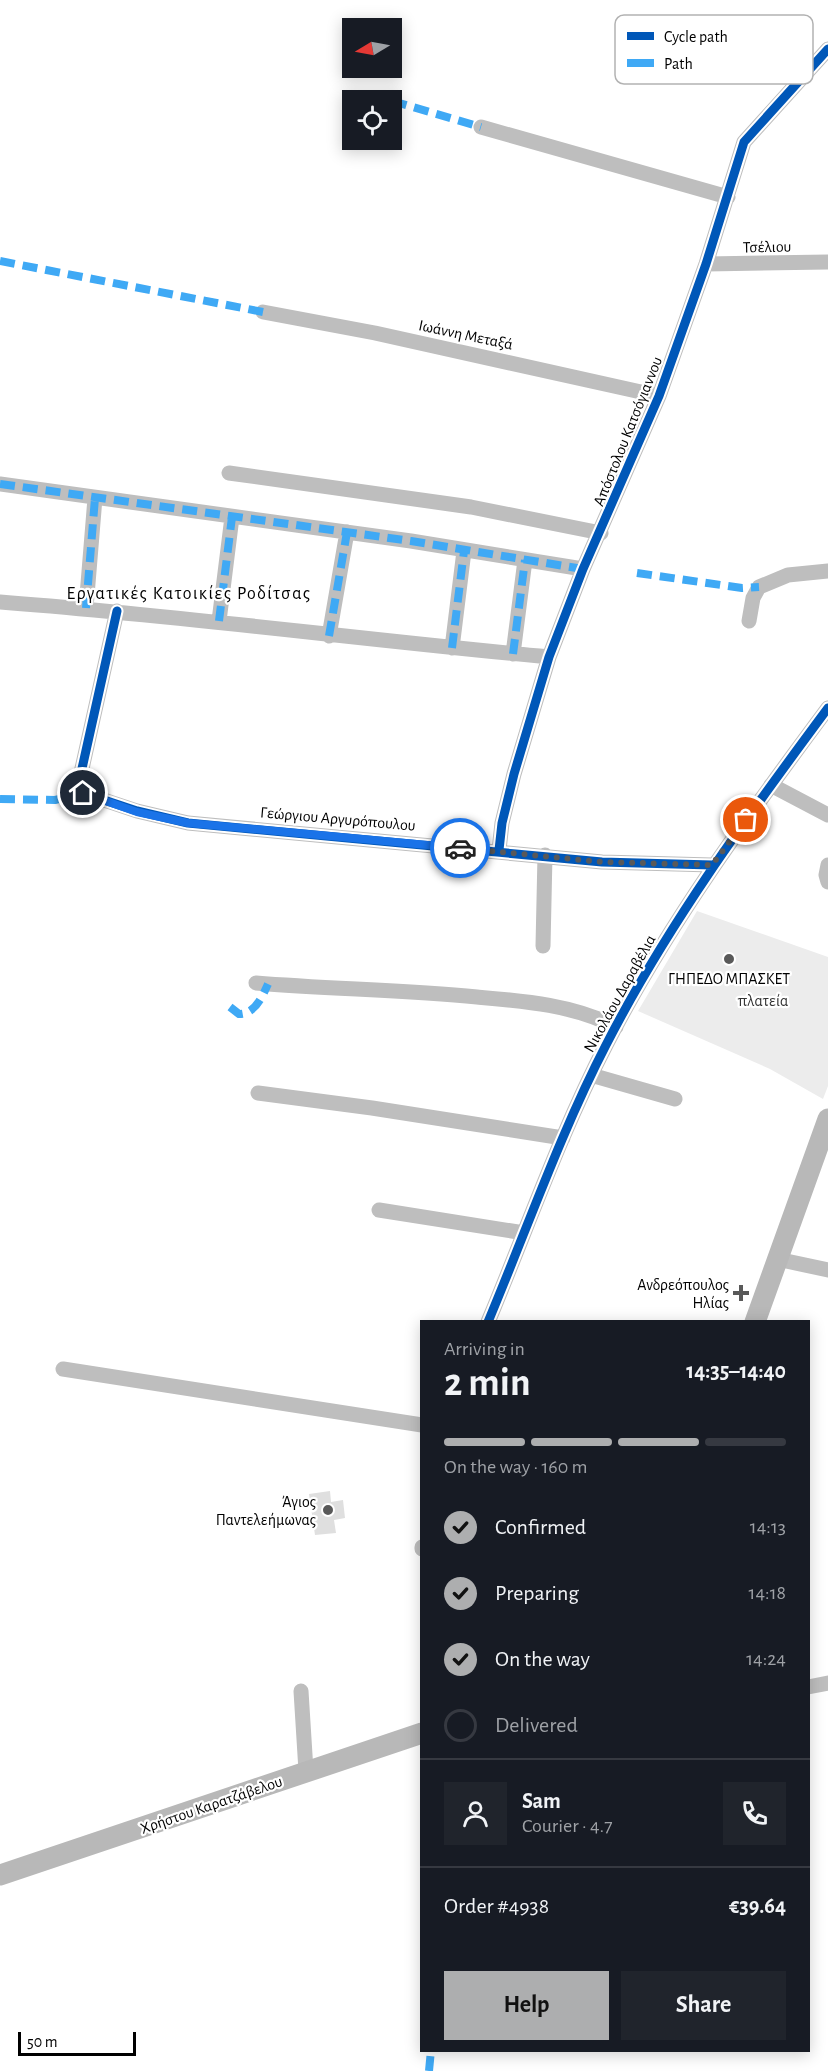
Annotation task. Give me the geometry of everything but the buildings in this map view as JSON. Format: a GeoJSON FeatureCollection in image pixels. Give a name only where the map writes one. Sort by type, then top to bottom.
{"type":"FeatureCollection","features":[{"type":"Feature","properties":{"kind":"street","name":"Απόστολου Κατσόγιαννου"},"geometry":{"type":"LineString","coordinates":[[813,66],[828,49]]}},
{"type":"Feature","properties":{"kind":"street","name":"Απόστολου Κατσόγιαννου"},"geometry":{"type":"LineString","coordinates":[[499,850],[502,823],[514,774],[549,657],[583,569],[601,533],[659,396],[706,264],[744,142],[796,84]]}},
{"type":"Feature","properties":{"kind":"street"},"geometry":{"type":"LineString","coordinates":[[481,127],[728,197]]}},
{"type":"Feature","properties":{"kind":"street","name":"Τσέλιου"},"geometry":{"type":"LineString","coordinates":[[706,264],[828,262]]}},
{"type":"Feature","properties":{"kind":"street","name":"Ιωάννη Μεταξά"},"geometry":{"type":"LineString","coordinates":[[263,312],[375,333],[659,396]]}},
{"type":"Feature","properties":{"kind":"street"},"geometry":{"type":"LineString","coordinates":[[229,473],[471,507],[601,533]]}},
{"type":"Feature","properties":{"kind":"street"},"geometry":{"type":"LineString","coordinates":[[0,484],[347,532],[583,569]]}},
{"type":"Feature","properties":{"kind":"street"},"geometry":{"type":"LineString","coordinates":[[86,608],[95,498]]}},
{"type":"Feature","properties":{"kind":"street"},"geometry":{"type":"LineString","coordinates":[[219,621],[232,517]]}},
{"type":"Feature","properties":{"kind":"street"},"geometry":{"type":"LineString","coordinates":[[329,636],[347,532]]}},
{"type":"Feature","properties":{"kind":"street"},"geometry":{"type":"LineString","coordinates":[[452,648],[464,551]]}},
{"type":"Feature","properties":{"kind":"street"},"geometry":{"type":"LineString","coordinates":[[513,654],[525,560]]}},
{"type":"Feature","properties":{"kind":"street"},"geometry":{"type":"LineString","coordinates":[[749,621],[753,598],[759,587],[788,575],[828,571]]}},
{"type":"Feature","properties":{"kind":"street"},"geometry":{"type":"LineString","coordinates":[[0,602],[219,621],[329,636],[549,657]]}},
{"type":"Feature","properties":{"kind":"street","name":"Γεώργιου Αργυρόπουλου"},"geometry":{"type":"LineString","coordinates":[[117,611],[79,782],[83,793],[98,800],[188,823],[499,850],[602,862],[712,865]]}},
{"type":"Feature","properties":{"kind":"street","name":"Νικολάου Δαραβέλια"},"geometry":{"type":"LineString","coordinates":[[489,1320],[563,1138],[591,1075],[616,1027],[690,897],[828,708]]}},
{"type":"Feature","properties":{"kind":"street"},"geometry":{"type":"LineString","coordinates":[[771,785],[828,815]]}},
{"type":"Feature","properties":{"kind":"street"},"geometry":{"type":"LineString","coordinates":[[543,946],[544,855]]}},
{"type":"Feature","properties":{"kind":"street"},"geometry":{"type":"LineString","coordinates":[[828,865],[828,882]]}},
{"type":"Feature","properties":{"kind":"street"},"geometry":{"type":"LineString","coordinates":[[256,983],[408,991],[545,1005],[576,1012],[616,1027]]}},
{"type":"Feature","properties":{"kind":"street"},"geometry":{"type":"LineString","coordinates":[[591,1075],[675,1099]]}},
{"type":"Feature","properties":{"kind":"street"},"geometry":{"type":"LineString","coordinates":[[258,1093],[372,1108],[563,1138]]}},
{"type":"Feature","properties":{"kind":"street"},"geometry":{"type":"LineString","coordinates":[[756,1320],[828,1119]]}},
{"type":"Feature","properties":{"kind":"street"},"geometry":{"type":"LineString","coordinates":[[379,1210],[524,1233]]}},
{"type":"Feature","properties":{"kind":"street"},"geometry":{"type":"LineString","coordinates":[[777,1259],[828,1270]]}},
{"type":"Feature","properties":{"kind":"street"},"geometry":{"type":"LineString","coordinates":[[63,1369],[420,1425]]}},
{"type":"Feature","properties":{"kind":"street"},"geometry":{"type":"LineString","coordinates":[[810,1687],[828,1683]]}},
{"type":"Feature","properties":{"kind":"street"},"geometry":{"type":"LineString","coordinates":[[301,1691],[306,1771]]}},
{"type":"Feature","properties":{"kind":"street","name":"Χρήστου Καρατζάβελου"},"geometry":{"type":"LineString","coordinates":[[0,1875],[420,1734]]}},
{"type":"Feature","properties":{"kind":"green space","name":"πλατεία"},"geometry":{"type":"Polygon","coordinates":[[[697,911],[828,957],[828,1086],[823,1099],[770,1069],[638,1011],[697,911]]]}},
{"type":"Feature","properties":{"kind":"marked path"},"geometry":{"type":"LineString","coordinates":[[402,104],[481,127]]}},
{"type":"Feature","properties":{"kind":"marked path"},"geometry":{"type":"LineString","coordinates":[[0,261],[263,312]]}},
{"type":"Feature","properties":{"kind":"marked path"},"geometry":{"type":"LineString","coordinates":[[0,484],[411,541],[583,569]]}},
{"type":"Feature","properties":{"kind":"marked path"},"geometry":{"type":"LineString","coordinates":[[86,608],[95,498]]}},
{"type":"Feature","properties":{"kind":"marked path"},"geometry":{"type":"LineString","coordinates":[[219,621],[232,517]]}},
{"type":"Feature","properties":{"kind":"marked path"},"geometry":{"type":"LineString","coordinates":[[329,636],[347,532]]}},
{"type":"Feature","properties":{"kind":"marked path"},"geometry":{"type":"LineString","coordinates":[[452,648],[464,551]]}},
{"type":"Feature","properties":{"kind":"marked path"},"geometry":{"type":"LineString","coordinates":[[513,654],[525,560]]}},
{"type":"Feature","properties":{"kind":"marked path"},"geometry":{"type":"LineString","coordinates":[[637,573],[742,588],[759,587]]}},
{"type":"Feature","properties":{"kind":"marked path"},"geometry":{"type":"LineString","coordinates":[[0,799],[55,800],[83,793]]}},
{"type":"Feature","properties":{"kind":"marked path"},"geometry":{"type":"LineString","coordinates":[[230,1007],[239,1014],[254,1008],[268,984]]}},
{"type":"Feature","properties":{"kind":"marked path"},"geometry":{"type":"LineString","coordinates":[[429,2071],[431,2052]]}},
{"type":"Feature","properties":{"kind":"cycle path"},"geometry":{"type":"LineString","coordinates":[[813,66],[828,49]]}},
{"type":"Feature","properties":{"kind":"cycle path"},"geometry":{"type":"LineString","coordinates":[[499,850],[502,823],[514,774],[549,657],[583,569],[659,396],[706,264],[744,142],[796,84]]}},
{"type":"Feature","properties":{"kind":"cycle path"},"geometry":{"type":"LineString","coordinates":[[117,611],[79,782],[83,793],[137,811],[188,823],[602,862],[712,865]]}},
{"type":"Feature","properties":{"kind":"cycle path"},"geometry":{"type":"LineString","coordinates":[[489,1320],[544,1182],[589,1079],[630,1000],[710,872],[828,708]]}},
{"type":"Feature","properties":{"kind":"way so far"},"geometry":{"type":"LineString","coordinates":[[460,848],[499,850],[602,862],[712,865],[746,820]]}},
{"type":"Feature","properties":{"kind":"place","name":"ΓΗΠΕΔΟ ΜΠΑΣΚΕΤ"},"geometry":{"type":"Point","coordinates":[729,959]}},
{"type":"Feature","properties":{"kind":"place","name":"Ανδρεόπουλος Ηλίας"},"geometry":{"type":"Point","coordinates":[741,1293]}},
{"type":"Feature","properties":{"kind":"place","name":"Άγιος Παντελεήμωνας"},"geometry":{"type":"Point","coordinates":[328,1510]}},
{"type":"Feature","properties":{"kind":"district","name":"Εργατικές Κατοικίες Ροδίτσας"},"geometry":{"type":"Point","coordinates":[189,593]}},
{"type":"Feature","properties":{"kind":"route"},"geometry":{"type":"LineString","coordinates":[[83,793],[137,812],[188,823],[460,848]]}}]}
